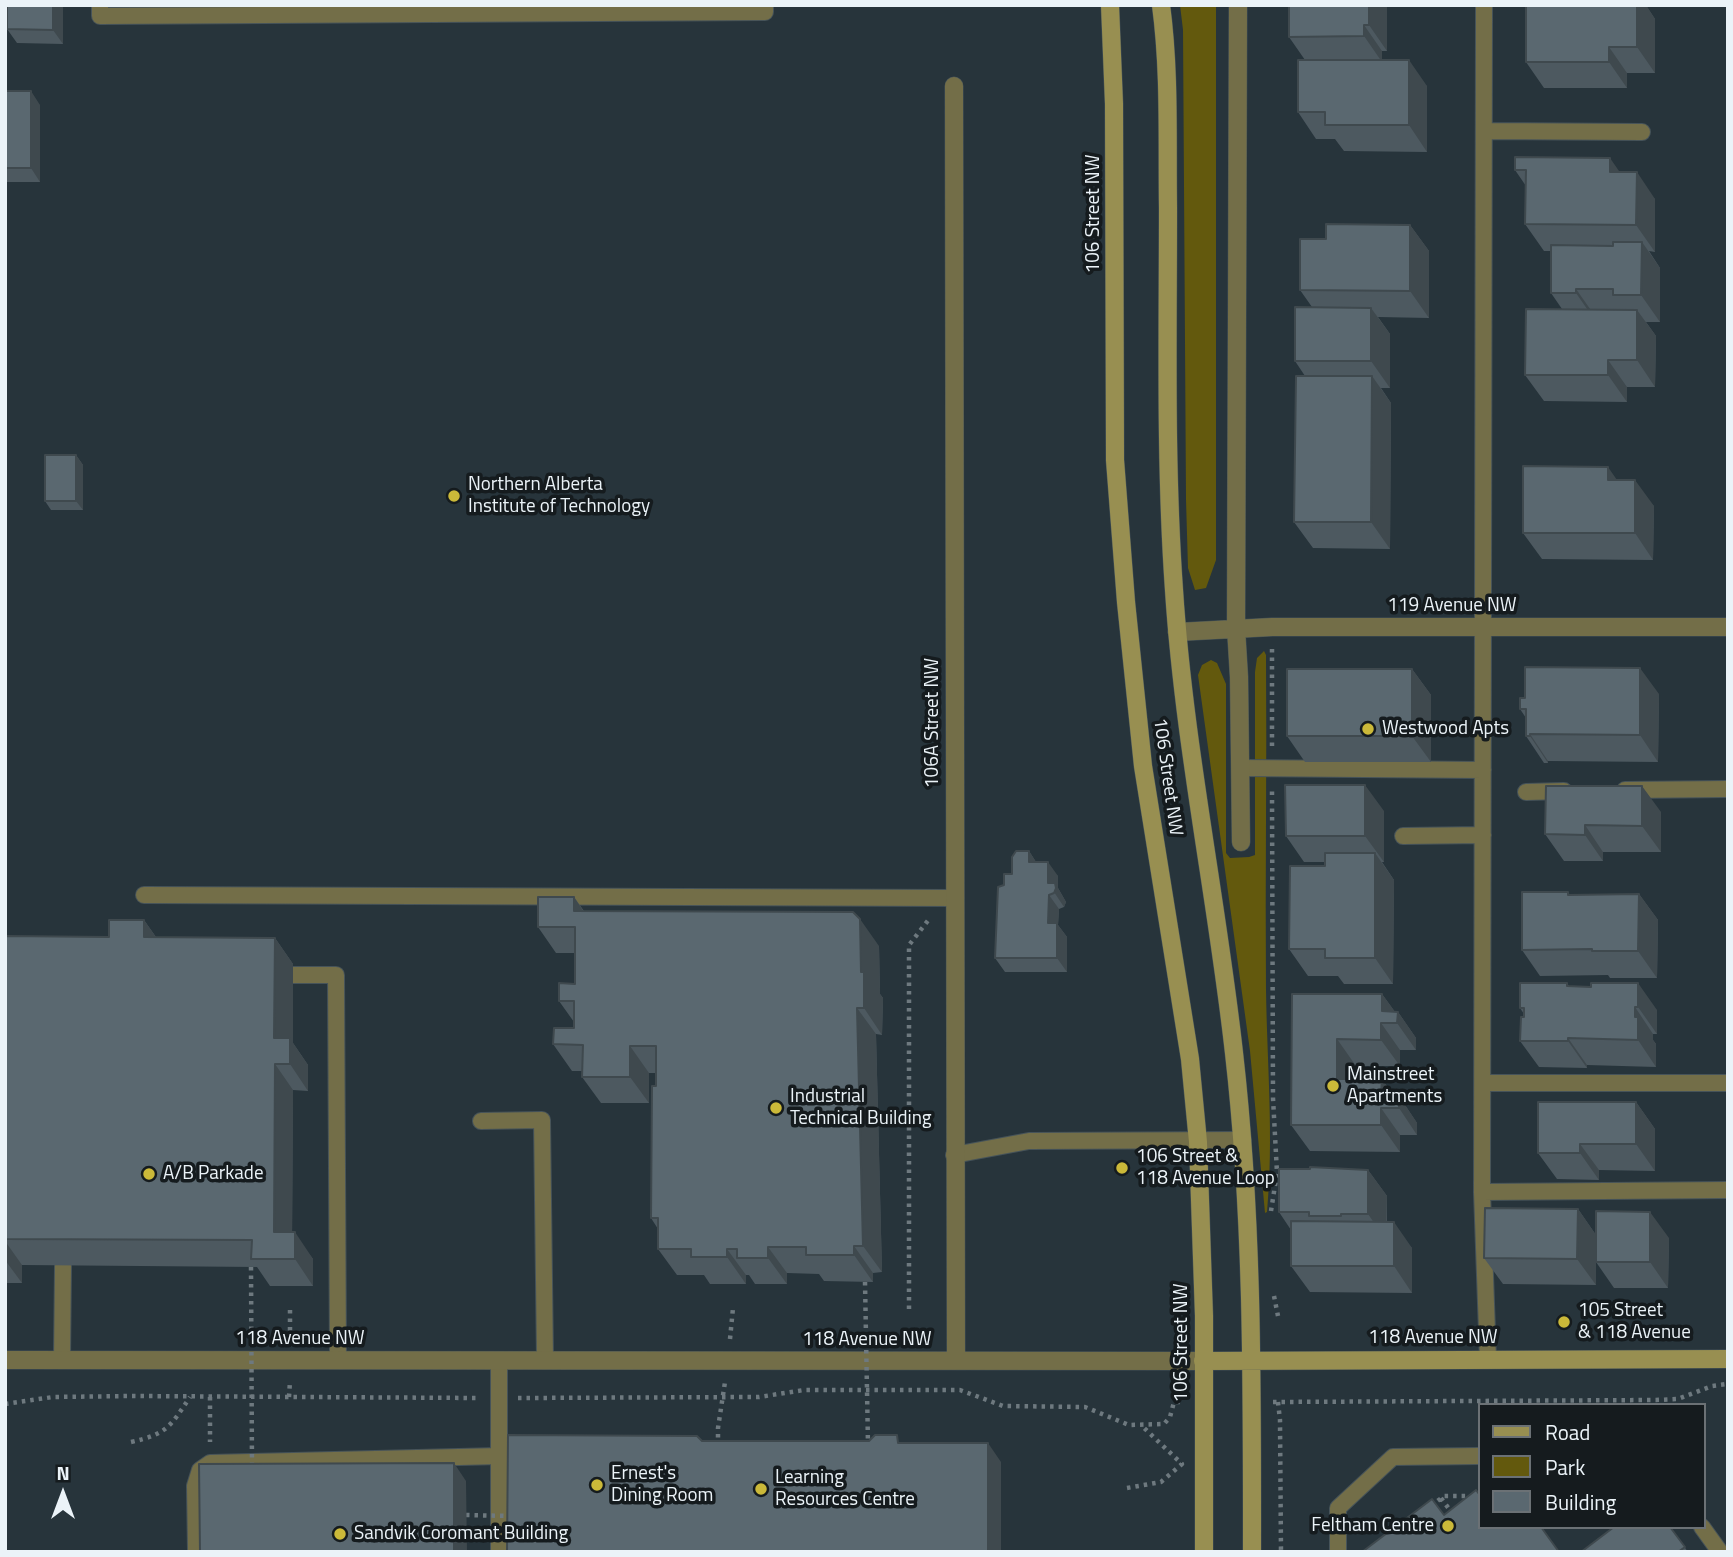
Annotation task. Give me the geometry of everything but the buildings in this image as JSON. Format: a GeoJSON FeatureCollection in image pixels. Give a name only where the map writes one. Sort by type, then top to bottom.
{"type":"FeatureCollection","features":[{"type":"Feature","properties":{"kind":"main road","name":"106 Street NW"},"geometry":{"type":"LineString","coordinates":[[1110,5],[1114,104],[1115,460],[1143,766],[1190,1059],[1198,1142],[1202,1233],[1204,1552]]}},
{"type":"Feature","properties":{"kind":"main road","name":"106 Street NW"},"geometry":{"type":"LineString","coordinates":[[1161,5],[1167,99],[1169,480],[1177,632],[1207,868],[1234,1049],[1243,1140],[1251,1360],[1251,1552]]}},
{"type":"Feature","properties":{"kind":"main road","name":"118 Avenue NW"},"geometry":{"type":"LineString","coordinates":[[1203,1361],[1728,1359]]}},
{"type":"Feature","properties":{"kind":"street"},"geometry":{"type":"LineString","coordinates":[[1238,5],[1236,628],[1241,842]]}},
{"type":"Feature","properties":{"kind":"street","name":"106A Street NW"},"geometry":{"type":"LineString","coordinates":[[954,86],[950,898],[956,1361]]}},
{"type":"Feature","properties":{"kind":"street","name":"119 Avenue NW"},"geometry":{"type":"LineString","coordinates":[[1177,632],[1272,627],[1728,627]]}},
{"type":"Feature","properties":{"kind":"street","name":"118 Avenue NW"},"geometry":{"type":"LineString","coordinates":[[5,1360],[1203,1361]]}},
{"type":"Feature","properties":{"kind":"lane"},"geometry":{"type":"LineString","coordinates":[[100,5],[100,16],[205,10],[765,12],[765,5]]}},
{"type":"Feature","properties":{"kind":"lane"},"geometry":{"type":"LineString","coordinates":[[1484,5],[1482,1192],[1488,1359]]}},
{"type":"Feature","properties":{"kind":"lane"},"geometry":{"type":"LineString","coordinates":[[1484,131],[1642,132]]}},
{"type":"Feature","properties":{"kind":"lane"},"geometry":{"type":"LineString","coordinates":[[1240,768],[1483,770]]}},
{"type":"Feature","properties":{"kind":"lane"},"geometry":{"type":"LineString","coordinates":[[1608,790],[1728,789]]}},
{"type":"Feature","properties":{"kind":"lane"},"geometry":{"type":"LineString","coordinates":[[1526,792],[1581,791]]}},
{"type":"Feature","properties":{"kind":"lane"},"geometry":{"type":"LineString","coordinates":[[1403,836],[1483,835]]}},
{"type":"Feature","properties":{"kind":"lane"},"geometry":{"type":"LineString","coordinates":[[144,895],[950,898]]}},
{"type":"Feature","properties":{"kind":"lane"},"geometry":{"type":"LineString","coordinates":[[293,975],[336,975],[338,1360]]}},
{"type":"Feature","properties":{"kind":"lane"},"geometry":{"type":"LineString","coordinates":[[1483,1083],[1728,1083]]}},
{"type":"Feature","properties":{"kind":"lane"},"geometry":{"type":"LineString","coordinates":[[481,1121],[542,1120],[545,1360]]}},
{"type":"Feature","properties":{"kind":"lane"},"geometry":{"type":"LineString","coordinates":[[954,1155],[1028,1141],[1243,1140]]}},
{"type":"Feature","properties":{"kind":"lane"},"geometry":{"type":"LineString","coordinates":[[1482,1192],[1728,1191]]}},
{"type":"Feature","properties":{"kind":"lane"},"geometry":{"type":"LineString","coordinates":[[62,1360],[63,1266]]}},
{"type":"Feature","properties":{"kind":"lane"},"geometry":{"type":"LineString","coordinates":[[499,1360],[499,1552]]}},
{"type":"Feature","properties":{"kind":"lane"},"geometry":{"type":"LineString","coordinates":[[196,1552],[195,1486],[200,1470],[210,1464],[499,1456]]}},
{"type":"Feature","properties":{"kind":"lane"},"geometry":{"type":"LineString","coordinates":[[1338,1551],[1338,1508],[1392,1457],[1478,1456]]}},
{"type":"Feature","properties":{"kind":"lane"},"geometry":{"type":"LineString","coordinates":[[1703,1529],[1720,1552]]}},
{"type":"Feature","properties":{"kind":"path"},"geometry":{"type":"LineString","coordinates":[[1270,1221],[1277,1173],[1273,1098],[1272,627]]}},
{"type":"Feature","properties":{"kind":"path"},"geometry":{"type":"LineString","coordinates":[[909,1309],[909,945],[950,898]]}},
{"type":"Feature","properties":{"kind":"path"},"geometry":{"type":"LineString","coordinates":[[251,1267],[252,1469]]}},
{"type":"Feature","properties":{"kind":"path"},"geometry":{"type":"LineString","coordinates":[[865,1282],[868,1446]]}},
{"type":"Feature","properties":{"kind":"path"},"geometry":{"type":"LineString","coordinates":[[1273,1288],[1278,1316]]}},
{"type":"Feature","properties":{"kind":"path"},"geometry":{"type":"LineString","coordinates":[[1281,1552],[1278,1402],[1656,1400],[1678,1399],[1712,1386],[1728,1384]]}},
{"type":"Feature","properties":{"kind":"path"},"geometry":{"type":"LineString","coordinates":[[517,1398],[759,1397],[804,1390],[961,1390],[1003,1406],[1085,1407],[1122,1423],[1142,1426],[1164,1424],[1170,1417],[1174,1402]]}},
{"type":"Feature","properties":{"kind":"path"},"geometry":{"type":"LineString","coordinates":[[5,1404],[53,1397],[131,1395],[468,1398]]}},
{"type":"Feature","properties":{"kind":"path"},"geometry":{"type":"LineString","coordinates":[[131,1442],[157,1436],[165,1430],[190,1397]]}},
{"type":"Feature","properties":{"kind":"path"},"geometry":{"type":"LineString","coordinates":[[210,1397],[210,1464]]}},
{"type":"Feature","properties":{"kind":"path"},"geometry":{"type":"LineString","coordinates":[[1127,1488],[1161,1482],[1182,1464],[1142,1426]]}},
{"type":"Feature","properties":{"kind":"path"},"geometry":{"type":"LineString","coordinates":[[1421,1513],[1441,1498],[1478,1496]]}},
{"type":"Feature","properties":{"kind":"path"},"geometry":{"type":"LineString","coordinates":[[1441,1498],[1457,1520]]}},
{"type":"Feature","properties":{"kind":"path"},"geometry":{"type":"LineString","coordinates":[[467,1515],[520,1516]]}},
{"type":"Feature","properties":{"kind":"green space"},"geometry":{"type":"Polygon","coordinates":[[[1180,5],[1216,5],[1216,560],[1206,588],[1195,590],[1188,568],[1186,500],[1183,30],[1180,5]]]}},
{"type":"Feature","properties":{"kind":"green space"},"geometry":{"type":"Polygon","coordinates":[[[1264,651],[1266,989],[1270,1129],[1269,1184],[1265,1213],[1250,1051],[1198,675],[1202,665],[1211,660],[1217,663],[1226,684],[1226,853],[1230,858],[1249,857],[1255,855],[1255,672],[1257,658],[1264,651]]]}},
{"type":"Feature","properties":{"kind":"place","name":"Northern Alberta Institute of Technology"},"geometry":{"type":"Point","coordinates":[454,496]}},
{"type":"Feature","properties":{"kind":"place","name":"Westwood Apts"},"geometry":{"type":"Point","coordinates":[1368,729]}},
{"type":"Feature","properties":{"kind":"place","name":"Mainstreet Apartments"},"geometry":{"type":"Point","coordinates":[1333,1086]}},
{"type":"Feature","properties":{"kind":"place","name":"Industrial Technical Building"},"geometry":{"type":"Point","coordinates":[776,1108]}},
{"type":"Feature","properties":{"kind":"place","name":"106 Street & 118 Avenue Loop"},"geometry":{"type":"Point","coordinates":[1122,1168]}},
{"type":"Feature","properties":{"kind":"place","name":"A/B Parkade"},"geometry":{"type":"Point","coordinates":[149,1174]}},
{"type":"Feature","properties":{"kind":"place","name":"105 Street & 118 Avenue"},"geometry":{"type":"Point","coordinates":[1564,1322]}},
{"type":"Feature","properties":{"kind":"place","name":"Ernest's Dining Room"},"geometry":{"type":"Point","coordinates":[597,1485]}},
{"type":"Feature","properties":{"kind":"place","name":"Learning Resources Centre"},"geometry":{"type":"Point","coordinates":[761,1489]}},
{"type":"Feature","properties":{"kind":"place","name":"Feltham Centre"},"geometry":{"type":"Point","coordinates":[1448,1526]}},
{"type":"Feature","properties":{"kind":"place","name":"Sandvik Coromant Building"},"geometry":{"type":"Point","coordinates":[340,1534]}}]}
